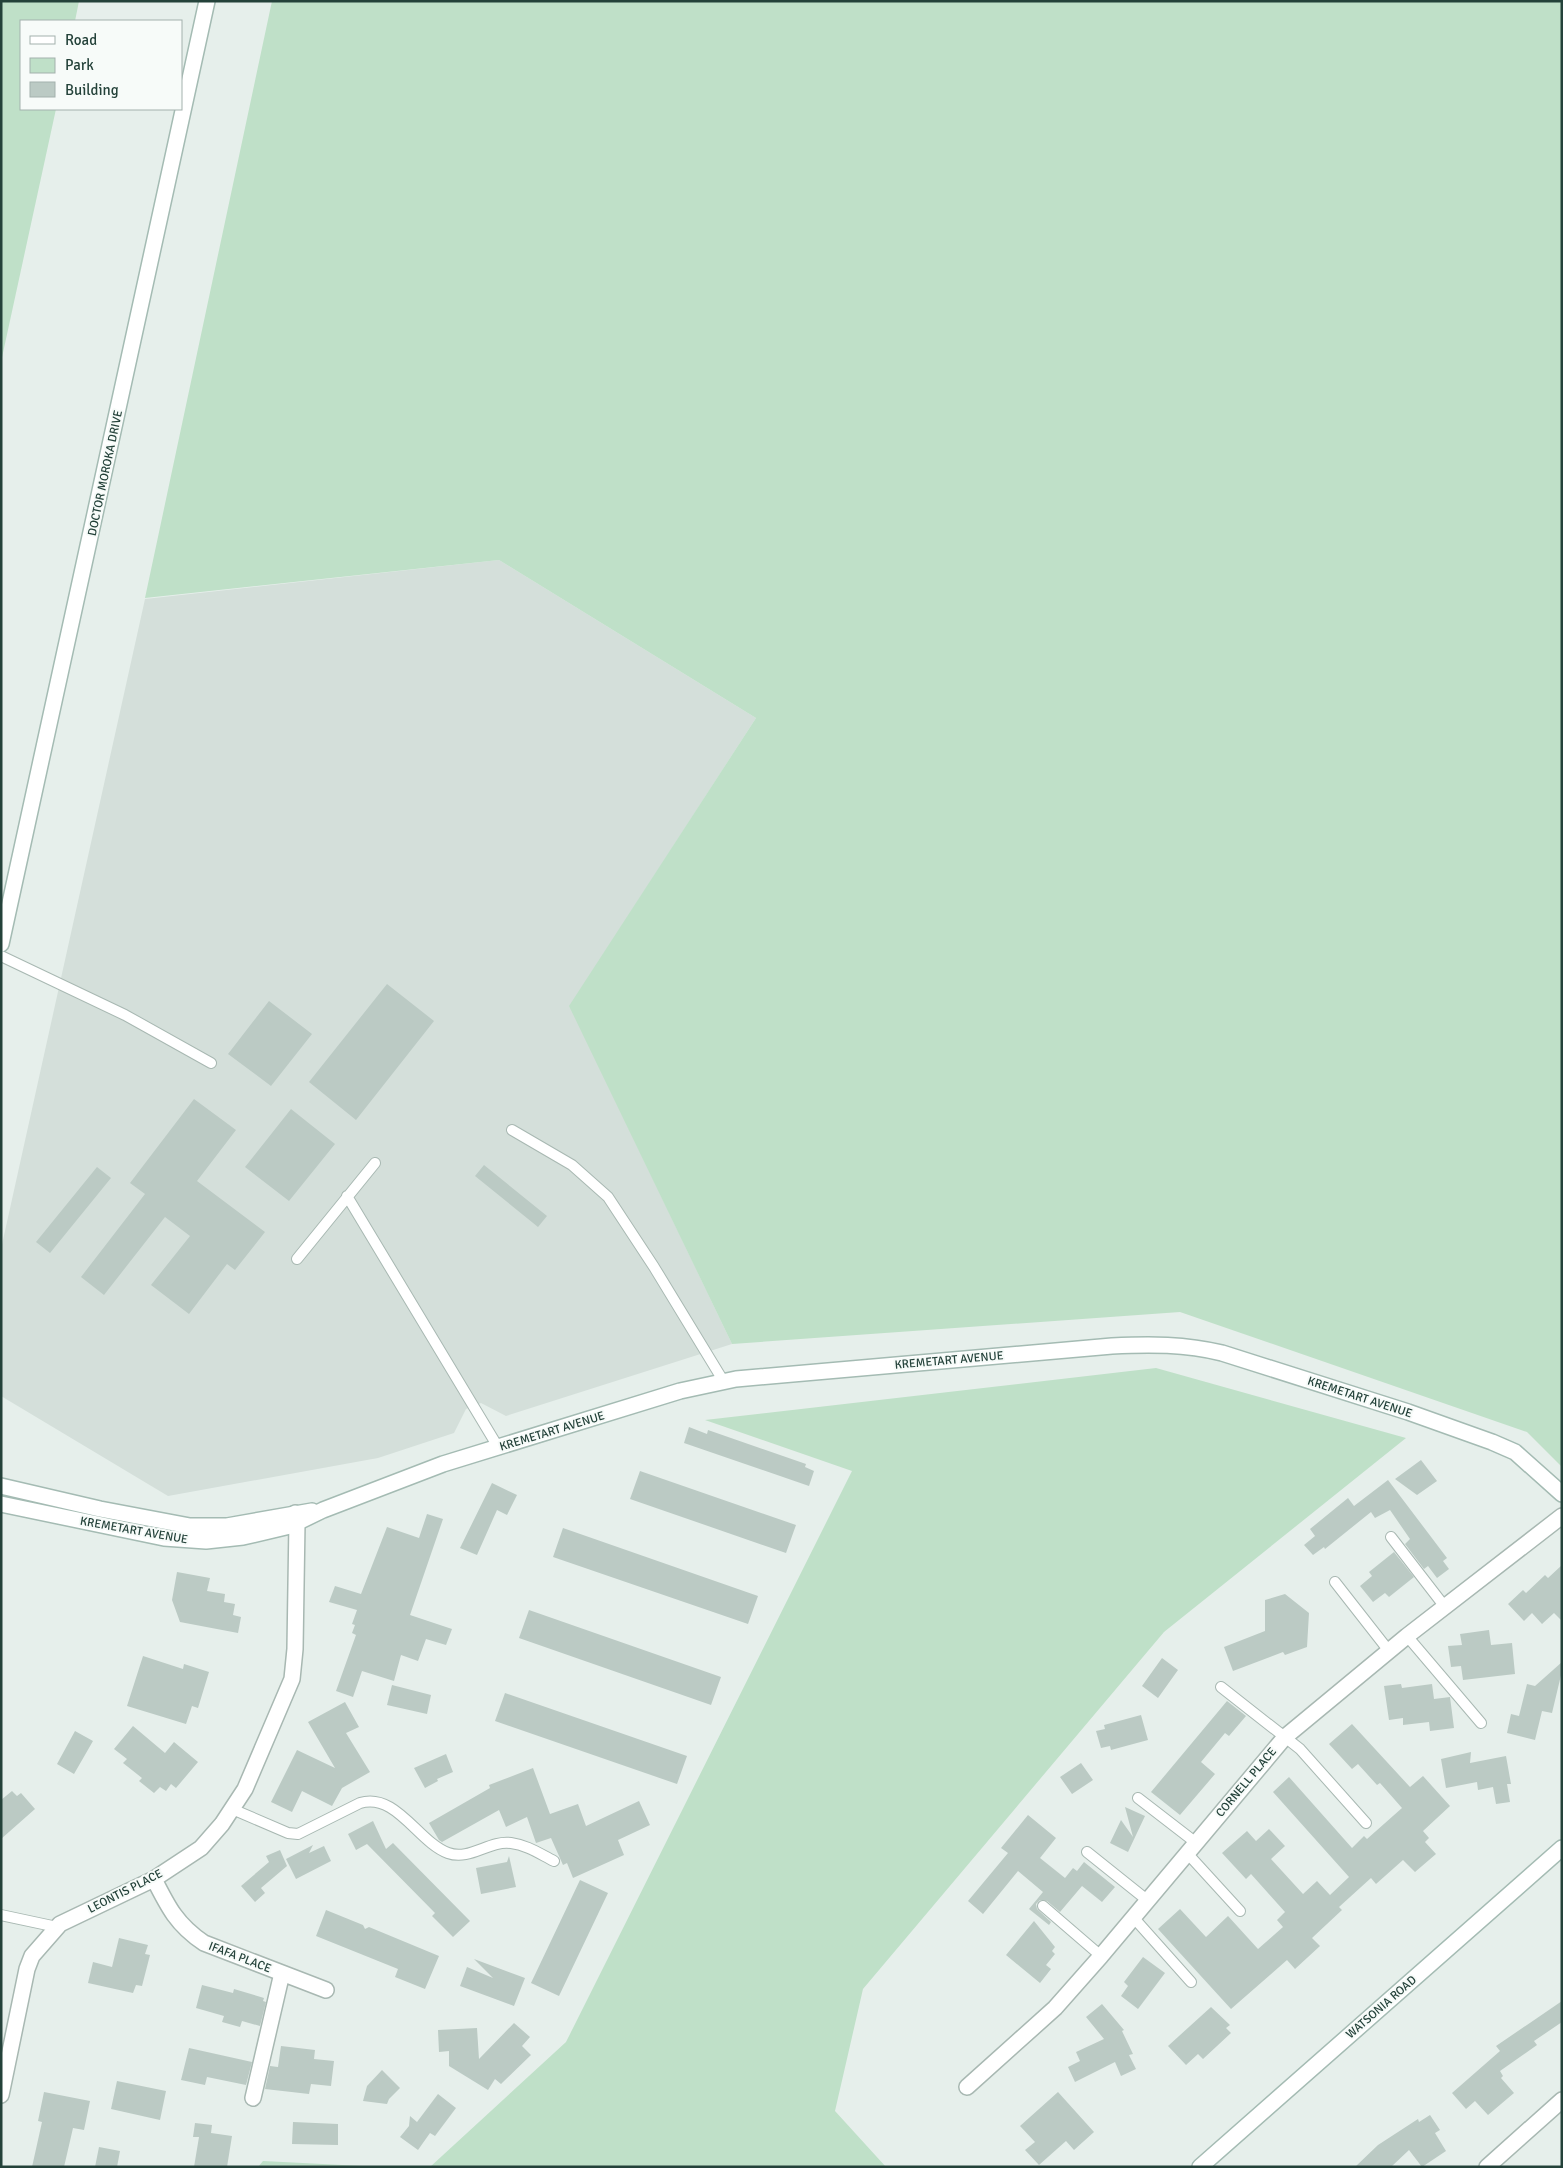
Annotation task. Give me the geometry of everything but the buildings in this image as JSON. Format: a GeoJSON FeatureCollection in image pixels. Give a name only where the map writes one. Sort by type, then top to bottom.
{"type":"FeatureCollection","features":[{"type":"Feature","properties":{"kind":"street","name":"DOCTOR MOROKA DRIVE"},"geometry":{"type":"LineString","coordinates":[[1,944],[207,1]]}},
{"type":"Feature","properties":{"kind":"street","name":"KREMETART AVENUE"},"geometry":{"type":"LineString","coordinates":[[1,1504],[135,1533],[186,1541],[244,1537],[323,1510],[443,1464],[680,1392],[724,1382],[780,1374],[1112,1346],[1193,1346],[1222,1352],[1371,1400],[1492,1442],[1515,1452],[1562,1494]]}},
{"type":"Feature","properties":{"kind":"street","name":"KREMETART AVENUE"},"geometry":{"type":"LineString","coordinates":[[1,1486],[100,1509],[190,1526],[227,1526],[296,1518]]}},
{"type":"Feature","properties":{"kind":"street","name":"CORNELL PLACE"},"geometry":{"type":"LineString","coordinates":[[967,2087],[1055,2008],[1102,1956],[1191,1847],[1285,1737],[1407,1636],[1562,1516]]}},
{"type":"Feature","properties":{"kind":"street","name":"LEONTIS PLACE"},"geometry":{"type":"LineString","coordinates":[[1,2095],[27,1969],[32,1956],[57,1927],[154,1879],[200,1848],[222,1824],[245,1789],[292,1680],[295,1649],[296,1518]]}},
{"type":"Feature","properties":{"kind":"street","name":"WATSONIA ROAD"},"geometry":{"type":"LineString","coordinates":[[1200,2167],[1562,1848]]}},
{"type":"Feature","properties":{"kind":"street","name":"IFAFA PLACE"},"geometry":{"type":"LineString","coordinates":[[154,1879],[168,1908],[186,1931],[204,1943],[326,1990]]}},
{"type":"Feature","properties":{"kind":"street"},"geometry":{"type":"LineString","coordinates":[[253,2098],[282,1973]]}},
{"type":"Feature","properties":{"kind":"street"},"geometry":{"type":"LineString","coordinates":[[1487,2167],[1562,2100]]}},
{"type":"Feature","properties":{"kind":"lane"},"geometry":{"type":"LineString","coordinates":[[1,956],[124,1015],[211,1063]]}},
{"type":"Feature","properties":{"kind":"lane"},"geometry":{"type":"LineString","coordinates":[[512,1130],[572,1165],[608,1197],[654,1267],[724,1382]]}},
{"type":"Feature","properties":{"kind":"lane"},"geometry":{"type":"LineString","coordinates":[[297,1258],[375,1163]]}},
{"type":"Feature","properties":{"kind":"lane"},"geometry":{"type":"LineString","coordinates":[[347,1196],[498,1447]]}},
{"type":"Feature","properties":{"kind":"lane"},"geometry":{"type":"LineString","coordinates":[[1391,1537],[1445,1607]]}},
{"type":"Feature","properties":{"kind":"lane"},"geometry":{"type":"LineString","coordinates":[[1335,1582],[1388,1652]]}},
{"type":"Feature","properties":{"kind":"lane"},"geometry":{"type":"LineString","coordinates":[[1407,1636],[1481,1723]]}},
{"type":"Feature","properties":{"kind":"lane"},"geometry":{"type":"LineString","coordinates":[[1221,1687],[1300,1749],[1366,1823]]}},
{"type":"Feature","properties":{"kind":"lane"},"geometry":{"type":"LineString","coordinates":[[1138,1798],[1191,1847],[1240,1911]]}},
{"type":"Feature","properties":{"kind":"lane"},"geometry":{"type":"LineString","coordinates":[[232,1809],[288,1834],[298,1834],[360,1803],[370,1801],[383,1804],[398,1814],[428,1840],[448,1853],[464,1855],[498,1844],[512,1843],[534,1850],[554,1862]]}},
{"type":"Feature","properties":{"kind":"lane"},"geometry":{"type":"LineString","coordinates":[[1087,1852],[1147,1900]]}},
{"type":"Feature","properties":{"kind":"lane"},"geometry":{"type":"LineString","coordinates":[[1043,1906],[1102,1956]]}},
{"type":"Feature","properties":{"kind":"lane"},"geometry":{"type":"LineString","coordinates":[[1,1915],[57,1927]]}},
{"type":"Feature","properties":{"kind":"lane"},"geometry":{"type":"LineString","coordinates":[[1133,1917],[1191,1982]]}},
{"type":"Feature","properties":{"kind":"shaded area"},"geometry":{"type":"Polygon","coordinates":[[[499,560],[756,718],[570,1006],[732,1344],[506,1416],[481,1403],[466,1409],[454,1433],[378,1458],[168,1496],[1,1396],[1,1249],[145,599],[499,560]]]}},
{"type":"Feature","properties":{"kind":"green space"},"geometry":{"type":"Polygon","coordinates":[[[1,1],[79,1],[75,20],[20,20],[20,110],[56,110],[1,362],[1,1]]]}},
{"type":"Feature","properties":{"kind":"green space"},"geometry":{"type":"Polygon","coordinates":[[[272,1],[1562,1],[1562,1467],[1527,1432],[1180,1312],[732,1344],[569,1006],[756,718],[499,560],[145,598],[272,1]]]}},
{"type":"Feature","properties":{"kind":"green space"},"geometry":{"type":"Polygon","coordinates":[[[1156,1368],[1406,1438],[1164,1632],[863,1989],[835,2111],[886,2167],[430,2167],[566,2042],[852,1471],[705,1420],[1156,1368]]]}},
{"type":"Feature","properties":{"kind":"green space"},"geometry":{"type":"Polygon","coordinates":[[[263,2161],[382,2167],[258,2167],[263,2161]]]}}]}
